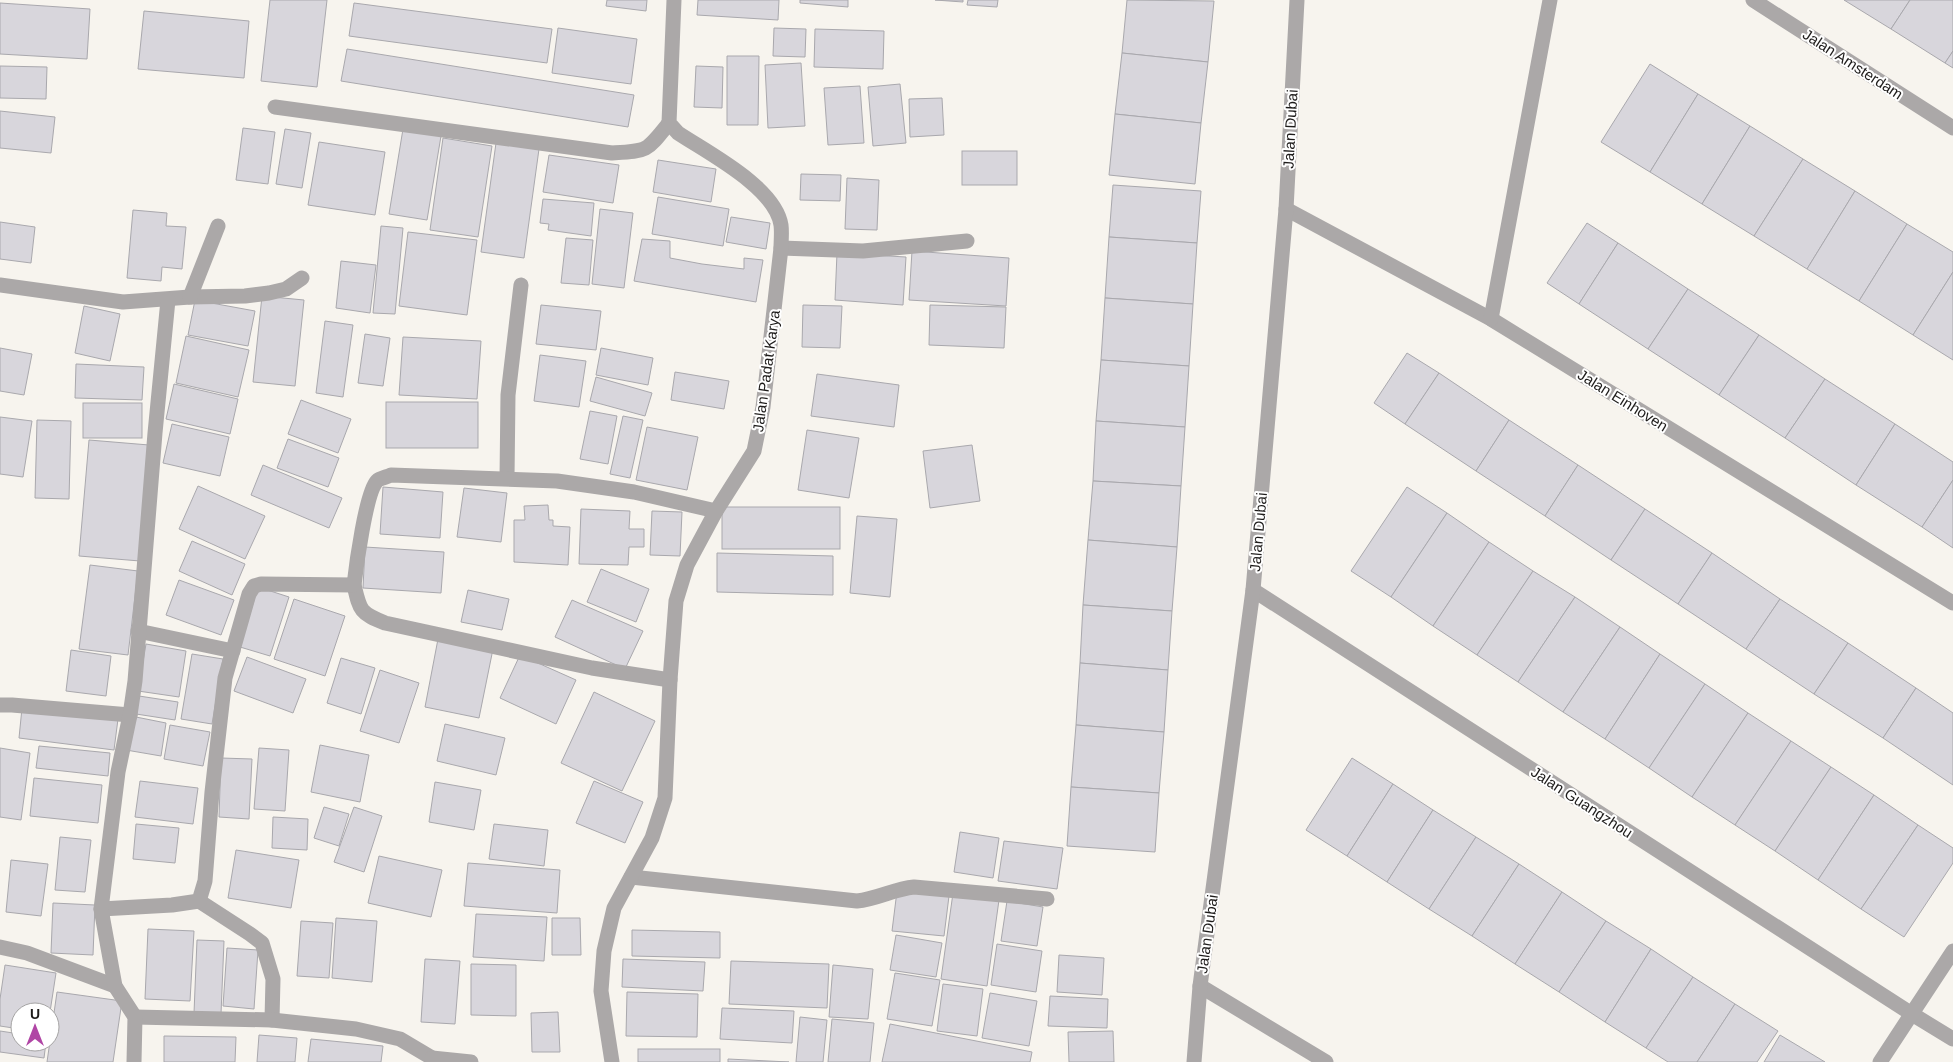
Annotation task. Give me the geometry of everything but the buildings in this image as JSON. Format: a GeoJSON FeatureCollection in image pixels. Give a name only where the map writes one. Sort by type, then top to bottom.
{"type":"FeatureCollection","features":[{"type":"Feature","properties":{"kind":"street"},"geometry":{"type":"LineString","coordinates":[[275,107],[612,154],[640,151],[651,146],[669,123],[674,0]]}},
{"type":"Feature","properties":{"kind":"street","name":"Jalan Dubai"},"geometry":{"type":"LineString","coordinates":[[1194,1062],[1200,986],[1253,590],[1286,209],[1297,0]]}},
{"type":"Feature","properties":{"kind":"street"},"geometry":{"type":"LineString","coordinates":[[1491,319],[1550,0]]}},
{"type":"Feature","properties":{"kind":"street","name":"Jalan Amsterdam"},"geometry":{"type":"LineString","coordinates":[[1753,0],[1953,128]]}},
{"type":"Feature","properties":{"kind":"street","name":"Jalan Padat Karya"},"geometry":{"type":"LineString","coordinates":[[612,1062],[601,991],[604,951],[614,908],[652,838],[665,798],[670,680],[676,601],[687,565],[716,511],[754,451],[763,407],[782,248],[781,224],[770,200],[755,184],[678,133],[669,123]]}},
{"type":"Feature","properties":{"kind":"street","name":"Jalan Einhoven"},"geometry":{"type":"LineString","coordinates":[[1286,209],[1491,319],[1953,603]]}},
{"type":"Feature","properties":{"kind":"street"},"geometry":{"type":"LineString","coordinates":[[190,297],[218,226]]}},
{"type":"Feature","properties":{"kind":"street"},"geometry":{"type":"LineString","coordinates":[[782,248],[863,251],[967,241]]}},
{"type":"Feature","properties":{"kind":"street"},"geometry":{"type":"LineString","coordinates":[[0,285],[123,302],[190,297],[245,296],[269,293],[286,289],[302,278]]}},
{"type":"Feature","properties":{"kind":"street"},"geometry":{"type":"LineString","coordinates":[[506,478],[508,395],[521,286]]}},
{"type":"Feature","properties":{"kind":"street"},"geometry":{"type":"LineString","coordinates":[[134,1062],[135,1017],[115,986],[101,909],[118,772],[135,681],[168,300]]}},
{"type":"Feature","properties":{"kind":"street"},"geometry":{"type":"LineString","coordinates":[[670,680],[592,668],[385,623],[368,616],[359,606],[354,585],[360,543],[371,491],[377,481],[391,475],[506,478],[557,481],[634,492],[716,511]]}},
{"type":"Feature","properties":{"kind":"street"},"geometry":{"type":"LineString","coordinates":[[199,901],[205,881],[212,792],[225,678],[249,594],[254,586],[261,584],[354,585]]}},
{"type":"Feature","properties":{"kind":"street","name":"Jalan Guangzhou"},"geometry":{"type":"LineString","coordinates":[[1253,590],[1953,1039]]}},
{"type":"Feature","properties":{"kind":"street"},"geometry":{"type":"LineString","coordinates":[[138,631],[233,651]]}},
{"type":"Feature","properties":{"kind":"street"},"geometry":{"type":"LineString","coordinates":[[0,705],[130,715]]}},
{"type":"Feature","properties":{"kind":"street"},"geometry":{"type":"LineString","coordinates":[[631,877],[857,901],[867,900],[899,888],[914,887],[1047,899]]}},
{"type":"Feature","properties":{"kind":"street"},"geometry":{"type":"LineString","coordinates":[[101,909],[172,906],[199,901],[250,934],[262,943],[273,979],[272,1020]]}},
{"type":"Feature","properties":{"kind":"street"},"geometry":{"type":"LineString","coordinates":[[0,947],[27,953],[115,986]]}},
{"type":"Feature","properties":{"kind":"street"},"geometry":{"type":"LineString","coordinates":[[1880,1062],[1953,951]]}},
{"type":"Feature","properties":{"kind":"street"},"geometry":{"type":"LineString","coordinates":[[1200,986],[1326,1062]]}},
{"type":"Feature","properties":{"kind":"street"},"geometry":{"type":"LineString","coordinates":[[135,1017],[272,1020],[356,1029],[400,1039],[432,1060],[471,1062]]}}]}
